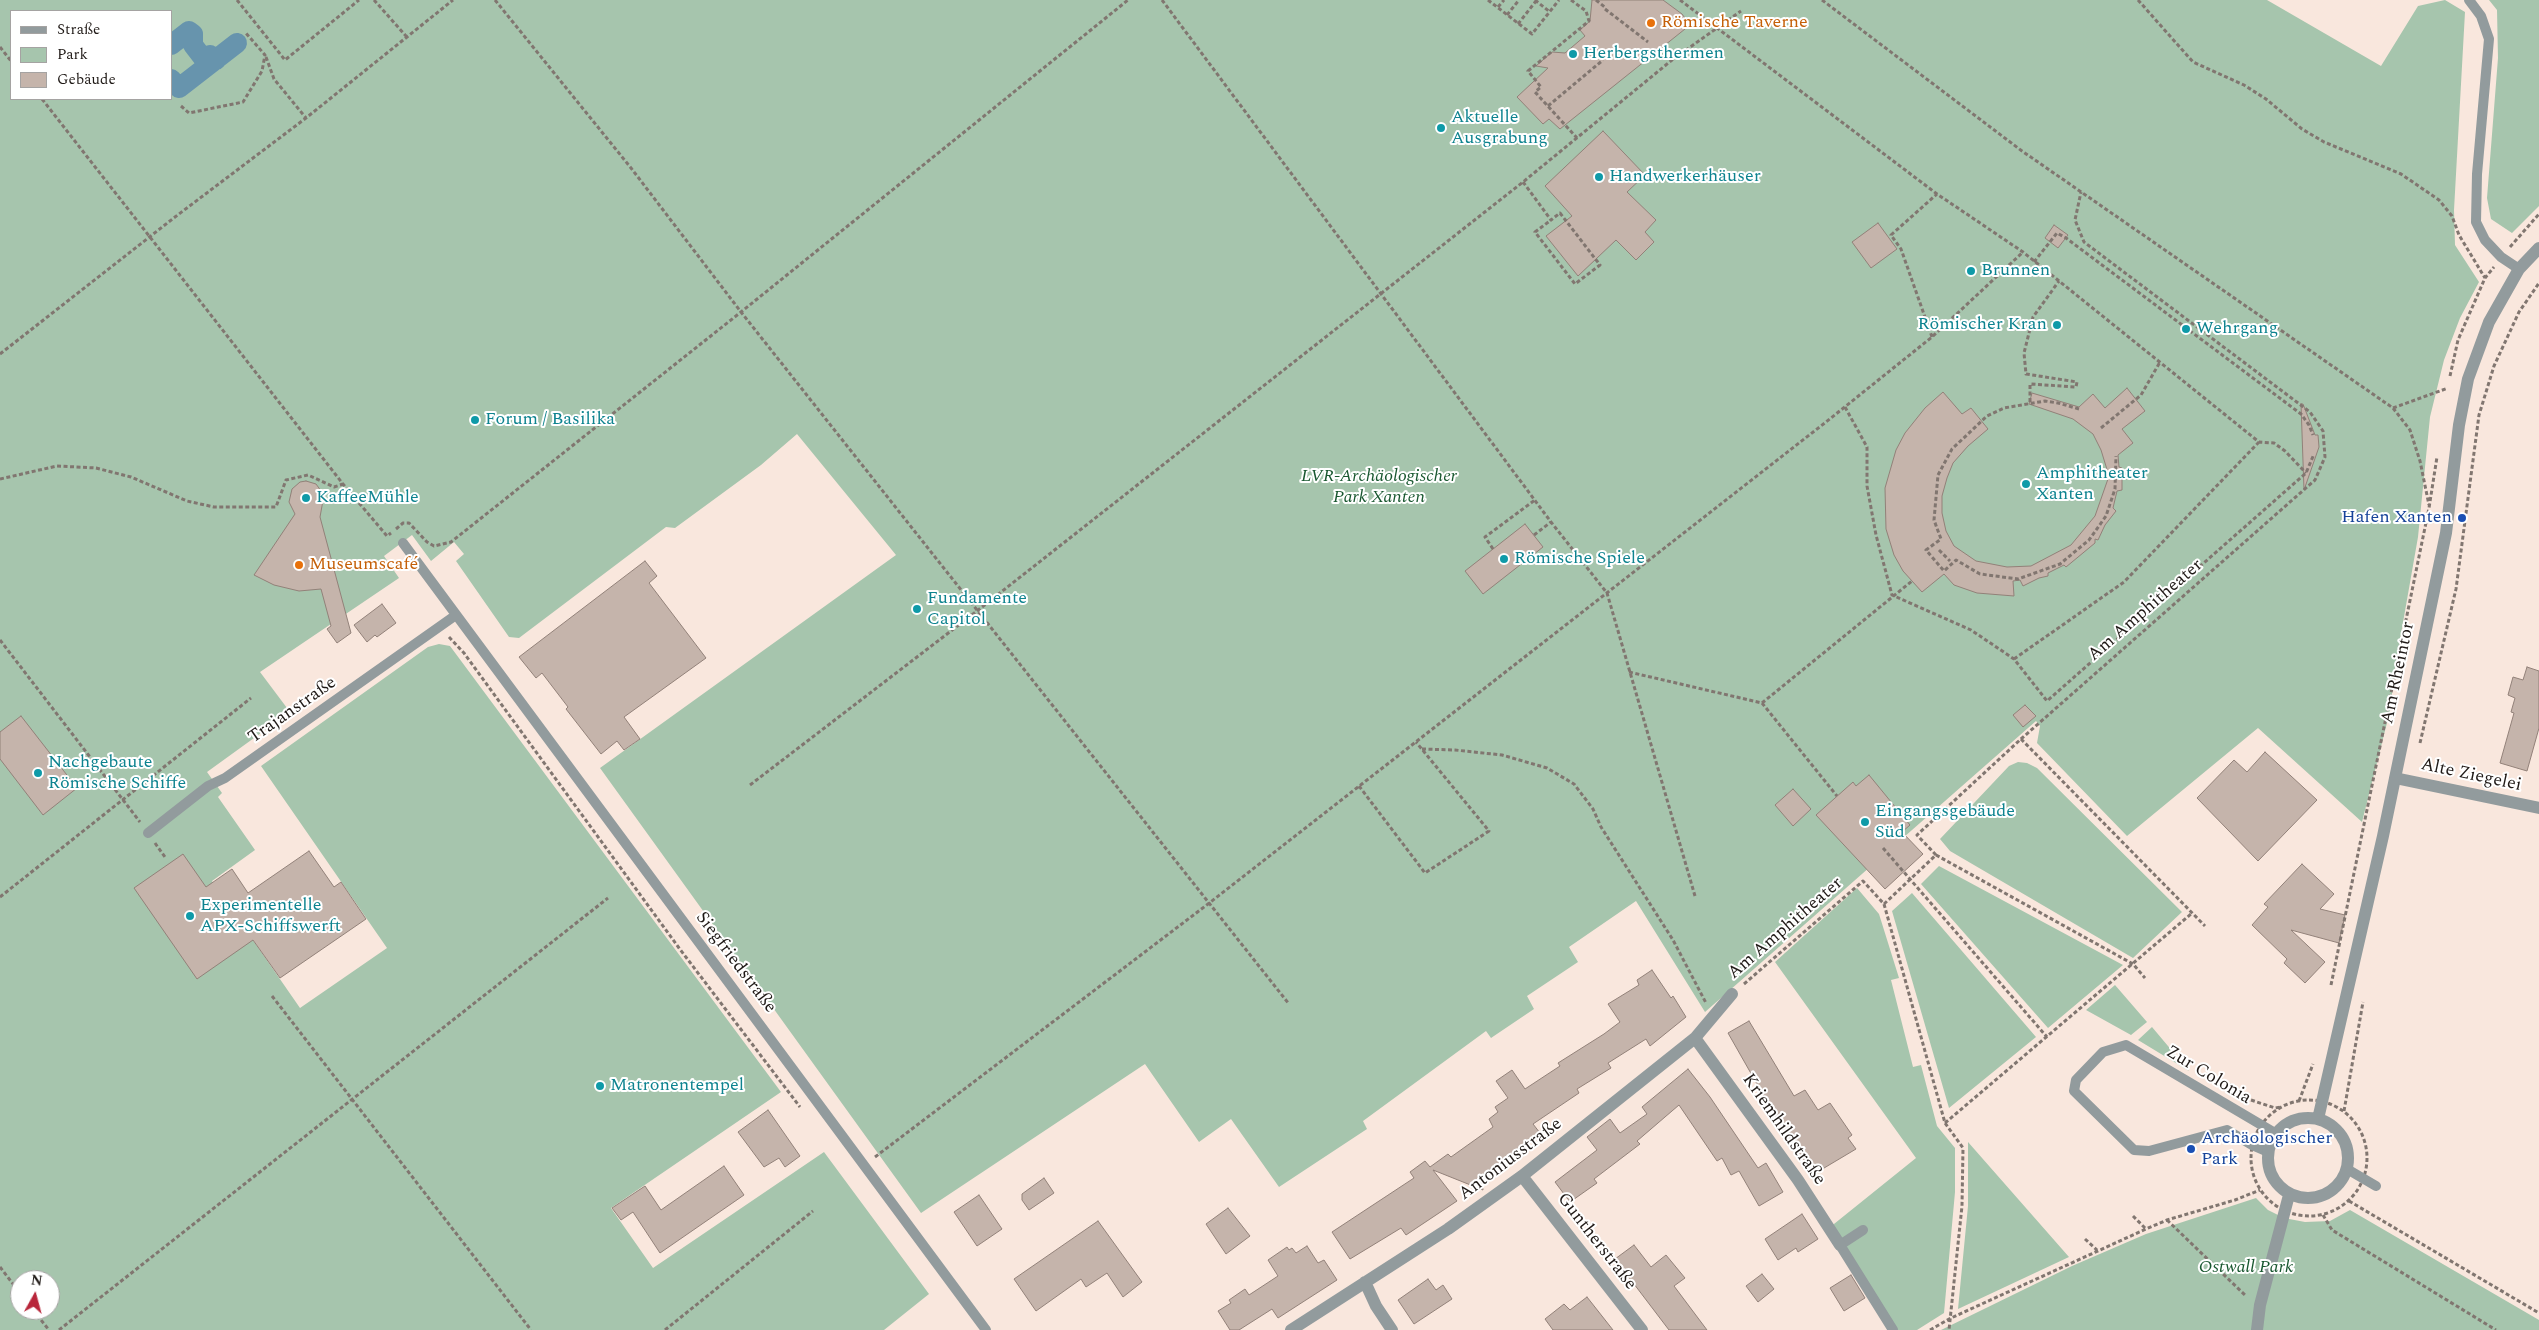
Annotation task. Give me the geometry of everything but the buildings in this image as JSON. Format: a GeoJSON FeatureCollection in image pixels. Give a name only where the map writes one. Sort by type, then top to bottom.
{"type":"FeatureCollection","features":[{"type":"Feature","properties":{"kind":"street","name":"Am Rheintor"},"geometry":{"type":"LineString","coordinates":[[2318,1119],[2395,778],[2446,532],[2459,425],[2468,379],[2489,322],[2519,269],[2539,248]]}},
{"type":"Feature","properties":{"kind":"street","name":"Alte Ziegelei"},"geometry":{"type":"LineString","coordinates":[[2395,778],[2539,808]]}},
{"type":"Feature","properties":{"kind":"street","name":"Antoniusstraße"},"geometry":{"type":"LineString","coordinates":[[1292,1330],[1448,1229],[1522,1176],[1695,1038],[1732,994]]}},
{"type":"Feature","properties":{"kind":"street","name":"Kriemhildstraße"},"geometry":{"type":"LineString","coordinates":[[1695,1038],[1798,1180],[1840,1245]]}},
{"type":"Feature","properties":{"kind":"street"},"geometry":{"type":"LineString","coordinates":[[2302,1118],[2318,1119],[2332,1126],[2343,1138],[2348,1153],[2347,1169],[2340,1182],[2330,1193],[2315,1198],[2289,1195],[2282,1189],[2271,1173],[2268,1152],[2275,1133],[2288,1123],[2302,1118]]}},
{"type":"Feature","properties":{"kind":"street","name":"Guntherstraße"},"geometry":{"type":"LineString","coordinates":[[1522,1176],[1642,1330]]}},
{"type":"Feature","properties":{"kind":"street"},"geometry":{"type":"LineString","coordinates":[[2257,1330],[2260,1305],[2289,1195]]}},
{"type":"Feature","properties":{"kind":"street"},"geometry":{"type":"LineString","coordinates":[[1365,1282],[1376,1306],[1392,1330]]}},
{"type":"Feature","properties":{"kind":"lane"},"geometry":{"type":"LineString","coordinates":[[2469,0],[2475,6],[2486,27],[2489,39],[2477,174],[2476,222],[2485,240],[2501,257],[2519,269]]}},
{"type":"Feature","properties":{"kind":"lane","name":"Siegfriedstraße"},"geometry":{"type":"LineString","coordinates":[[404,543],[986,1330]]}},
{"type":"Feature","properties":{"kind":"lane","name":"Trajanstraße"},"geometry":{"type":"LineString","coordinates":[[148,832],[208,786],[225,778],[456,615]]}},
{"type":"Feature","properties":{"kind":"lane","name":"Zur Colonia"},"geometry":{"type":"LineString","coordinates":[[2268,1152],[2227,1130],[2149,1151],[2134,1150],[2074,1091],[2076,1080],[2103,1052],[2126,1045],[2275,1133]]}},
{"type":"Feature","properties":{"kind":"lane"},"geometry":{"type":"LineString","coordinates":[[2347,1169],[2376,1186]]}},
{"type":"Feature","properties":{"kind":"lane"},"geometry":{"type":"LineString","coordinates":[[1863,1230],[1840,1245],[1893,1330]]}},
{"type":"Feature","properties":{"kind":"path"},"geometry":{"type":"LineString","coordinates":[[237,0],[285,60],[359,0]]}},
{"type":"Feature","properties":{"kind":"path"},"geometry":{"type":"LineString","coordinates":[[374,0],[406,36]]}},
{"type":"Feature","properties":{"kind":"path"},"geometry":{"type":"LineString","coordinates":[[0,354],[306,118],[453,0]]}},
{"type":"Feature","properties":{"kind":"path"},"geometry":{"type":"LineString","coordinates":[[495,0],[631,168],[741,312],[794,376],[977,612],[1289,1004]]}},
{"type":"Feature","properties":{"kind":"path"},"geometry":{"type":"LineString","coordinates":[[43,100],[344,484],[387,536],[403,523],[409,523],[427,542],[434,546],[451,542],[741,312],[1128,0]]}},
{"type":"Feature","properties":{"kind":"path"},"geometry":{"type":"LineString","coordinates":[[1162,0],[1551,522],[1607,593],[1628,672],[1694,896]]}},
{"type":"Feature","properties":{"kind":"path"},"geometry":{"type":"LineString","coordinates":[[1488,0],[1532,34],[1559,0]]}},
{"type":"Feature","properties":{"kind":"path"},"geometry":{"type":"LineString","coordinates":[[1498,7],[1504,0]]}},
{"type":"Feature","properties":{"kind":"path"},"geometry":{"type":"LineString","coordinates":[[1508,15],[1519,0]]}},
{"type":"Feature","properties":{"kind":"path"},"geometry":{"type":"LineString","coordinates":[[1518,24],[1536,0],[1550,12]]}},
{"type":"Feature","properties":{"kind":"path"},"geometry":{"type":"LineString","coordinates":[[1571,0],[1586,10],[1589,21],[1528,71],[1541,87],[1535,92],[1577,138]]}},
{"type":"Feature","properties":{"kind":"path"},"geometry":{"type":"LineString","coordinates":[[1596,0],[1648,42]]}},
{"type":"Feature","properties":{"kind":"path"},"geometry":{"type":"LineString","coordinates":[[1680,0],[1937,194],[2023,252],[2259,442],[2274,443],[2306,473]]}},
{"type":"Feature","properties":{"kind":"path"},"geometry":{"type":"LineString","coordinates":[[1822,0],[2022,151],[2393,408],[2410,430],[2420,461],[2429,508],[2329,992]]}},
{"type":"Feature","properties":{"kind":"path"},"geometry":{"type":"LineString","coordinates":[[2138,0],[2193,62],[2244,85],[2266,99],[2302,129],[2324,142],[2401,174],[2439,200],[2452,216],[2459,235],[2485,278]]}},
{"type":"Feature","properties":{"kind":"path"},"geometry":{"type":"LineString","coordinates":[[750,785],[977,612],[1523,182],[1672,60],[1741,11]]}},
{"type":"Feature","properties":{"kind":"path"},"geometry":{"type":"LineString","coordinates":[[245,32],[265,55],[274,79],[306,118]]}},
{"type":"Feature","properties":{"kind":"path"},"geometry":{"type":"LineString","coordinates":[[0,47],[10,60]]}},
{"type":"Feature","properties":{"kind":"path"},"geometry":{"type":"LineString","coordinates":[[181,106],[189,113],[243,102],[262,71],[265,55]]}},
{"type":"Feature","properties":{"kind":"path"},"geometry":{"type":"LineString","coordinates":[[1548,106],[1603,60]]}},
{"type":"Feature","properties":{"kind":"path"},"geometry":{"type":"LineString","coordinates":[[1523,182],[1552,220]]}},
{"type":"Feature","properties":{"kind":"path","name":"Am Amphitheater"},"geometry":{"type":"LineString","coordinates":[[1936,855],[1917,835],[2021,739],[2315,480],[2325,457],[2323,431],[2310,412],[2084,242],[2074,220],[2081,192]]}},
{"type":"Feature","properties":{"kind":"path"},"geometry":{"type":"LineString","coordinates":[[1932,337],[1901,249],[1892,235],[1937,194]]}},
{"type":"Feature","properties":{"kind":"path"},"geometry":{"type":"LineString","coordinates":[[1560,213],[1600,265],[1575,284],[1535,232],[1552,220],[1560,213]]}},
{"type":"Feature","properties":{"kind":"path"},"geometry":{"type":"LineString","coordinates":[[2034,262],[2057,233],[2062,235],[2301,414],[2310,425],[2312,436]]}},
{"type":"Feature","properties":{"kind":"path"},"geometry":{"type":"LineString","coordinates":[[865,1165],[1208,904],[1845,407],[1932,337],[2023,252]]}},
{"type":"Feature","properties":{"kind":"path"},"geometry":{"type":"LineString","coordinates":[[2030,402],[2030,384],[2076,387],[2077,382],[2026,374],[2024,353],[2034,317],[2059,281]]}},
{"type":"Feature","properties":{"kind":"path"},"geometry":{"type":"LineString","coordinates":[[2420,745],[2456,589],[2479,415],[2494,366],[2519,312],[2539,283]]}},
{"type":"Feature","properties":{"kind":"path"},"geometry":{"type":"LineString","coordinates":[[2100,428],[2141,395],[2160,362]]}},
{"type":"Feature","properties":{"kind":"path"},"geometry":{"type":"LineString","coordinates":[[2393,408],[2448,388]]}},
{"type":"Feature","properties":{"kind":"path"},"geometry":{"type":"LineString","coordinates":[[2079,410],[2058,403],[2030,402],[2004,408],[1987,416],[1952,450],[1938,475],[1934,520],[1940,539],[1926,550],[1944,571],[1956,560],[1980,574],[2018,579],[2060,564],[2089,540],[2106,516],[2115,489],[2116,456]]}},
{"type":"Feature","properties":{"kind":"path"},"geometry":{"type":"LineString","coordinates":[[1845,407],[1867,447],[1867,486],[1876,535],[1892,595]]}},
{"type":"Feature","properties":{"kind":"path"},"geometry":{"type":"LineString","coordinates":[[2014,660],[2124,582],[2259,442]]}},
{"type":"Feature","properties":{"kind":"path"},"geometry":{"type":"LineString","coordinates":[[1892,595],[1971,630],[2014,660],[2047,700],[2306,473],[2314,454]]}},
{"type":"Feature","properties":{"kind":"path"},"geometry":{"type":"LineString","coordinates":[[0,479],[57,466],[96,468],[131,477],[187,501],[214,507],[276,507],[286,480],[308,475],[334,487],[344,484]]}},
{"type":"Feature","properties":{"kind":"path"},"geometry":{"type":"LineString","coordinates":[[1493,549],[1485,537],[1535,500]]}},
{"type":"Feature","properties":{"kind":"path"},"geometry":{"type":"LineString","coordinates":[[1534,535],[1551,522]]}},
{"type":"Feature","properties":{"kind":"path"},"geometry":{"type":"LineString","coordinates":[[1939,550],[1950,561]]}},
{"type":"Feature","properties":{"kind":"path"},"geometry":{"type":"LineString","coordinates":[[1938,559],[1943,555]]}},
{"type":"Feature","properties":{"kind":"path"},"geometry":{"type":"LineString","coordinates":[[1762,703],[1892,595],[1912,581]]}},
{"type":"Feature","properties":{"kind":"path"},"geometry":{"type":"LineString","coordinates":[[441,627],[464,653],[679,948],[804,1112]]}},
{"type":"Feature","properties":{"kind":"path"},"geometry":{"type":"LineString","coordinates":[[0,640],[148,832],[165,857]]}},
{"type":"Feature","properties":{"kind":"path"},"geometry":{"type":"LineString","coordinates":[[1628,672],[1762,703],[1837,796]]}},
{"type":"Feature","properties":{"kind":"path"},"geometry":{"type":"LineString","coordinates":[[0,897],[251,698]]}},
{"type":"Feature","properties":{"kind":"path"},"geometry":{"type":"LineString","coordinates":[[2021,739],[2191,914],[2205,926]]}},
{"type":"Feature","properties":{"kind":"path"},"geometry":{"type":"LineString","coordinates":[[1359,786],[1425,873],[1489,831],[1416,742]]}},
{"type":"Feature","properties":{"kind":"path"},"geometry":{"type":"LineString","coordinates":[[1422,749],[1502,755],[1547,768],[1574,784],[1593,809],[1601,827],[1673,940],[1714,1016]]}},
{"type":"Feature","properties":{"kind":"path"},"geometry":{"type":"LineString","coordinates":[[1883,848],[2047,1037]]}},
{"type":"Feature","properties":{"kind":"path"},"geometry":{"type":"LineString","coordinates":[[1949,1330],[1962,1206],[1963,1148],[1944,1123],[1884,904],[1936,855],[2133,964],[2145,978]]}},
{"type":"Feature","properties":{"kind":"path","name":"Am Amphitheater"},"geometry":{"type":"LineString","coordinates":[[1732,994],[1862,881],[1884,904]]}},
{"type":"Feature","properties":{"kind":"path"},"geometry":{"type":"LineString","coordinates":[[59,1330],[608,898]]}},
{"type":"Feature","properties":{"kind":"path"},"geometry":{"type":"LineString","coordinates":[[1944,1123],[2191,914]]}},
{"type":"Feature","properties":{"kind":"path"},"geometry":{"type":"LineString","coordinates":[[272,996],[354,1099],[531,1330]]}},
{"type":"Feature","properties":{"kind":"path"},"geometry":{"type":"LineString","coordinates":[[2298,1101],[2315,1055]]}},
{"type":"Feature","properties":{"kind":"path"},"geometry":{"type":"LineString","coordinates":[[2218,1076],[2249,1100],[2276,1108],[2281,1107]]}},
{"type":"Feature","properties":{"kind":"path"},"geometry":{"type":"LineString","coordinates":[[1930,1330],[1950,1318],[2096,1250],[2168,1220],[2235,1200],[2260,1190]]}},
{"type":"Feature","properties":{"kind":"path"},"geometry":{"type":"LineString","coordinates":[[2349,1201],[2539,1313]]}},
{"type":"Feature","properties":{"kind":"path"},"geometry":{"type":"LineString","coordinates":[[665,1330],[813,1211]]}},
{"type":"Feature","properties":{"kind":"path"},"geometry":{"type":"LineString","coordinates":[[2323,1215],[2332,1230],[2496,1330]]}},
{"type":"Feature","properties":{"kind":"path"},"geometry":{"type":"LineString","coordinates":[[2133,1216],[2146,1229]]}},
{"type":"Feature","properties":{"kind":"path"},"geometry":{"type":"LineString","coordinates":[[2168,1220],[2245,1296],[2260,1305]]}},
{"type":"Feature","properties":{"kind":"path"},"geometry":{"type":"LineString","coordinates":[[2086,1239],[2096,1250]]}},
{"type":"Feature","properties":{"kind":"path"},"geometry":{"type":"LineString","coordinates":[[0,1267],[10,1280]]}},
{"type":"Feature","properties":{"kind":"green space","name":"LVR-Archäologischer Park Xanten"},"geometry":{"type":"Polygon","coordinates":[[[0,0],[2267,0],[2381,66],[2418,6],[2445,0],[2465,12],[2454,210],[2455,245],[2479,282],[2460,318],[2444,360],[2430,417],[2418,537],[2395,668],[2390,711],[2362,822],[2258,728],[2127,836],[2037,743],[2040,726],[2036,721],[1705,1012],[1636,901],[1569,947],[1578,962],[1527,996],[1534,1009],[1491,1038],[1486,1031],[1363,1121],[1367,1129],[1279,1187],[1231,1119],[1199,1142],[1145,1064],[921,1213],[600,768],[896,555],[797,434],[761,465],[675,528],[666,527],[519,638],[509,637],[456,561],[464,554],[454,542],[431,561],[412,535],[384,556],[399,578],[260,672],[290,712],[207,772],[222,793],[218,797],[255,850],[212,881],[300,1008],[387,948],[261,766],[428,647],[439,644],[450,646],[781,1092],[611,1208],[653,1268],[824,1152],[929,1294],[884,1330],[0,1330],[0,0]]]}},
{"type":"Feature","properties":{"kind":"green space"},"geometry":{"type":"Polygon","coordinates":[[[2489,0],[2539,0],[2539,206],[2512,233],[2491,219],[2487,198],[2498,58],[2497,10],[2489,0]]]}},
{"type":"Feature","properties":{"kind":"green space"},"geometry":{"type":"Polygon","coordinates":[[[2018,762],[2027,763],[2037,768],[2182,912],[2133,958],[1950,851],[1940,839],[2009,766],[2018,762]]]}},
{"type":"Feature","properties":{"kind":"green space"},"geometry":{"type":"Polygon","coordinates":[[[1939,866],[2123,965],[2048,1028],[1921,884],[1939,866]]]}},
{"type":"Feature","properties":{"kind":"green space"},"geometry":{"type":"Polygon","coordinates":[[[1857,888],[1879,914],[1899,978],[1891,980],[1913,1067],[1921,1065],[1937,1126],[1955,1148],[1955,1192],[1944,1313],[1917,1330],[1893,1330],[1829,1228],[1916,1158],[1775,962],[1857,888]]]}},
{"type":"Feature","properties":{"kind":"green space"},"geometry":{"type":"Polygon","coordinates":[[[1912,893],[2036,1037],[1949,1108],[1892,911],[1912,893]]]}},
{"type":"Feature","properties":{"kind":"green space"},"geometry":{"type":"Polygon","coordinates":[[[2115,985],[2147,1022],[2131,1035],[2086,1010],[2115,985]]]}},
{"type":"Feature","properties":{"kind":"green space"},"geometry":{"type":"Polygon","coordinates":[[[2152,1027],[2189,1071],[2138,1040],[2152,1027]]]}},
{"type":"Feature","properties":{"kind":"green space"},"geometry":{"type":"Polygon","coordinates":[[[1968,1142],[2069,1257],[1958,1309],[1968,1206],[1968,1142]]]}},
{"type":"Feature","properties":{"kind":"green space","name":"Ostwall Park"},"geometry":{"type":"Polygon","coordinates":[[[2256,1198],[2268,1210],[2284,1218],[2305,1222],[2330,1221],[2350,1210],[2539,1320],[2539,1330],[1941,1330],[2072,1266],[2146,1234],[2256,1198]]]}},
{"type":"Feature","properties":{"kind":"waterway"},"geometry":{"type":"LineString","coordinates":[[172,44],[189,31],[193,34],[193,45],[203,58],[210,55],[216,60]]}},
{"type":"Feature","properties":{"kind":"waterway"},"geometry":{"type":"LineString","coordinates":[[172,80],[179,88],[237,43]]}},
{"type":"Feature","properties":{"kind":"place","name":"Römische Taverne"},"geometry":{"type":"Point","coordinates":[1651,23]}},
{"type":"Feature","properties":{"kind":"place","name":"Herbergsthermen"},"geometry":{"type":"Point","coordinates":[1573,54]}},
{"type":"Feature","properties":{"kind":"place","name":"Aktuelle Ausgrabung"},"geometry":{"type":"Point","coordinates":[1441,128]}},
{"type":"Feature","properties":{"kind":"place","name":"Handwerkerhäuser"},"geometry":{"type":"Point","coordinates":[1599,177]}},
{"type":"Feature","properties":{"kind":"place","name":"Brunnen"},"geometry":{"type":"Point","coordinates":[1971,271]}},
{"type":"Feature","properties":{"kind":"place","name":"Römischer Kran"},"geometry":{"type":"Point","coordinates":[2057,325]}},
{"type":"Feature","properties":{"kind":"place","name":"Wehrgang"},"geometry":{"type":"Point","coordinates":[2186,329]}},
{"type":"Feature","properties":{"kind":"place","name":"Forum / Basilika"},"geometry":{"type":"Point","coordinates":[475,420]}},
{"type":"Feature","properties":{"kind":"place","name":"Amphitheater Xanten"},"geometry":{"type":"Point","coordinates":[2026,484]}},
{"type":"Feature","properties":{"kind":"place","name":"KaffeeMühle"},"geometry":{"type":"Point","coordinates":[306,498]}},
{"type":"Feature","properties":{"kind":"place","name":"Hafen Xanten"},"geometry":{"type":"Point","coordinates":[2462,518]}},
{"type":"Feature","properties":{"kind":"place","name":"Römische Spiele"},"geometry":{"type":"Point","coordinates":[1504,559]}},
{"type":"Feature","properties":{"kind":"place","name":"Museumscafé"},"geometry":{"type":"Point","coordinates":[299,565]}},
{"type":"Feature","properties":{"kind":"place","name":"Fundamente Capitol"},"geometry":{"type":"Point","coordinates":[917,609]}},
{"type":"Feature","properties":{"kind":"place","name":"Nachgebaute Römische Schiffe"},"geometry":{"type":"Point","coordinates":[38,773]}},
{"type":"Feature","properties":{"kind":"place","name":"Eingangsgebäude Süd"},"geometry":{"type":"Point","coordinates":[1865,822]}},
{"type":"Feature","properties":{"kind":"place","name":"Experimentelle APX-Schiffswerft"},"geometry":{"type":"Point","coordinates":[190,916]}},
{"type":"Feature","properties":{"kind":"place","name":"Matronentempel"},"geometry":{"type":"Point","coordinates":[600,1086]}},
{"type":"Feature","properties":{"kind":"place","name":"Archäologischer Park"},"geometry":{"type":"Point","coordinates":[2191,1149]}}]}
